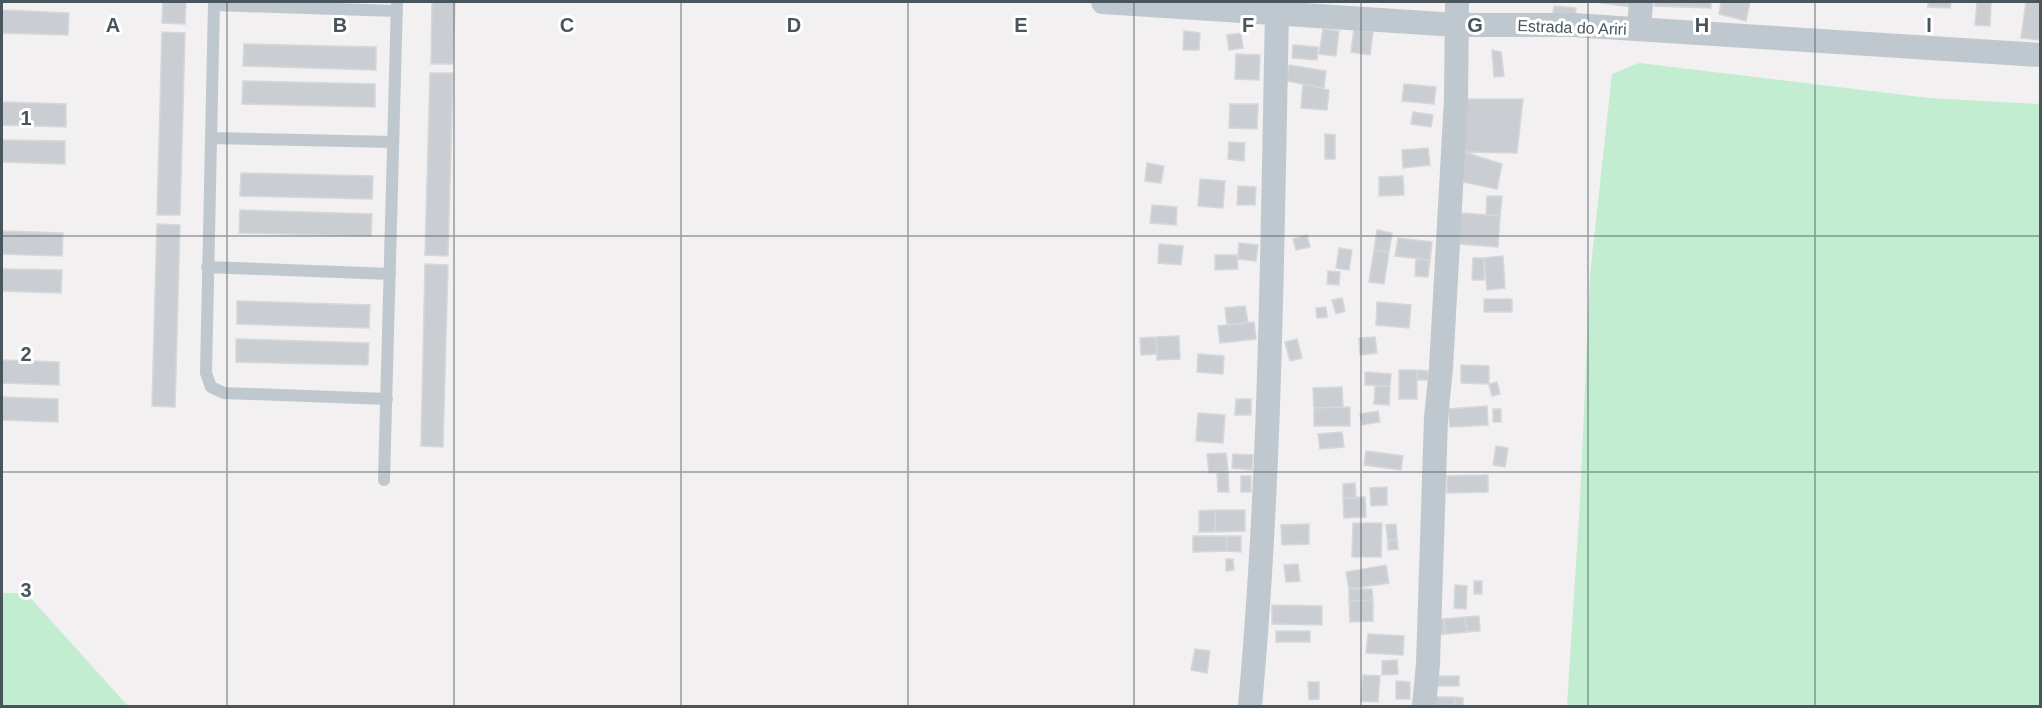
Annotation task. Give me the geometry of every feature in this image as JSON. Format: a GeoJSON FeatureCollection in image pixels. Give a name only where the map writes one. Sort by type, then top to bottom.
{"type":"FeatureCollection","features":[{"type":"Feature","properties":{"kind":"street","name":"Estrada do Ariri"},"geometry":{"type":"LineString","coordinates":[[1103,2],[1277,12],[1457,13],[1573,25],[2040,55]]}},
{"type":"Feature","properties":{"kind":"street"},"geometry":{"type":"LineString","coordinates":[[1639,29],[1641,2]]}},
{"type":"Feature","properties":{"kind":"street"},"geometry":{"type":"LineString","coordinates":[[1250,706],[1257,635],[1267,457],[1277,12]]}},
{"type":"Feature","properties":{"kind":"street"},"geometry":{"type":"LineString","coordinates":[[1425,706],[1436,418],[1441,368],[1456,99],[1457,13]]}},
{"type":"Feature","properties":{"kind":"lane"},"geometry":{"type":"LineString","coordinates":[[384,480],[387,399],[397,6],[214,3],[206,373],[211,387],[224,393],[387,399]]}},
{"type":"Feature","properties":{"kind":"lane"},"geometry":{"type":"LineString","coordinates":[[211,138],[393,142]]}},
{"type":"Feature","properties":{"kind":"lane"},"geometry":{"type":"LineString","coordinates":[[207,267],[390,274]]}},
{"type":"Feature","properties":{"kind":"green space"},"geometry":{"type":"Polygon","coordinates":[[[1639,63],[1929,98],[2040,104],[2040,706],[1567,706],[1580,501],[1590,275],[1612,74],[1639,63]]]}},
{"type":"Feature","properties":{"kind":"green space"},"geometry":{"type":"Polygon","coordinates":[[[2,593],[26,593],[128,706],[2,706],[2,593]]]}},
{"type":"Feature","properties":{"kind":"building"},"geometry":{"type":"Polygon","coordinates":[[[163,2],[186,2],[185,24],[162,23],[163,2]]]}},
{"type":"Feature","properties":{"kind":"building"},"geometry":{"type":"Polygon","coordinates":[[[432,2],[455,2],[453,64],[431,64],[432,2]]]}},
{"type":"Feature","properties":{"kind":"building"},"geometry":{"type":"Polygon","coordinates":[[[1601,2],[1632,2],[1631,7],[1601,2]]]}},
{"type":"Feature","properties":{"kind":"building"},"geometry":{"type":"Polygon","coordinates":[[[1655,2],[1711,2],[1711,8],[1654,6],[1655,2]]]}},
{"type":"Feature","properties":{"kind":"building"},"geometry":{"type":"Polygon","coordinates":[[[1721,2],[1750,2],[1746,21],[1719,14],[1721,2]]]}},
{"type":"Feature","properties":{"kind":"building"},"geometry":{"type":"Polygon","coordinates":[[[1928,2],[1951,2],[1950,8],[1928,7],[1928,2]]]}},
{"type":"Feature","properties":{"kind":"building"},"geometry":{"type":"Polygon","coordinates":[[[1977,2],[1991,2],[1990,26],[1975,25],[1977,2]]]}},
{"type":"Feature","properties":{"kind":"building"},"geometry":{"type":"Polygon","coordinates":[[[2026,2],[2040,2],[2040,40],[2021,38],[2026,2]]]}},
{"type":"Feature","properties":{"kind":"building"},"geometry":{"type":"Polygon","coordinates":[[[1554,6],[1576,8],[1575,17],[1553,14],[1554,6]]]}},
{"type":"Feature","properties":{"kind":"building"},"geometry":{"type":"Polygon","coordinates":[[[2,10],[69,13],[68,35],[2,33],[2,10]]]}},
{"type":"Feature","properties":{"kind":"building"},"geometry":{"type":"Polygon","coordinates":[[[1323,29],[1339,31],[1336,56],[1319,54],[1323,29]]]}},
{"type":"Feature","properties":{"kind":"building"},"geometry":{"type":"Polygon","coordinates":[[[1354,29],[1373,32],[1370,55],[1351,52],[1354,29]]]}},
{"type":"Feature","properties":{"kind":"building"},"geometry":{"type":"Polygon","coordinates":[[[1184,31],[1200,33],[1199,50],[1183,50],[1184,31]]]}},
{"type":"Feature","properties":{"kind":"building"},"geometry":{"type":"Polygon","coordinates":[[[162,32],[185,33],[180,215],[157,215],[162,32]]]}},
{"type":"Feature","properties":{"kind":"building"},"geometry":{"type":"Polygon","coordinates":[[[1241,33],[1243,48],[1229,50],[1227,35],[1241,33]]]}},
{"type":"Feature","properties":{"kind":"building"},"geometry":{"type":"Polygon","coordinates":[[[244,44],[376,47],[376,70],[243,66],[244,44]]]}},
{"type":"Feature","properties":{"kind":"building"},"geometry":{"type":"Polygon","coordinates":[[[1293,45],[1318,47],[1317,60],[1292,58],[1293,45]]]}},
{"type":"Feature","properties":{"kind":"building"},"geometry":{"type":"Polygon","coordinates":[[[1492,50],[1501,52],[1504,76],[1494,77],[1492,50]]]}},
{"type":"Feature","properties":{"kind":"building"},"geometry":{"type":"Polygon","coordinates":[[[1236,54],[1260,55],[1259,80],[1235,79],[1236,54]]]}},
{"type":"Feature","properties":{"kind":"building"},"geometry":{"type":"Polygon","coordinates":[[[1289,65],[1326,71],[1324,88],[1287,81],[1289,65]]]}},
{"type":"Feature","properties":{"kind":"building"},"geometry":{"type":"Polygon","coordinates":[[[430,73],[453,73],[448,256],[425,255],[430,73]]]}},
{"type":"Feature","properties":{"kind":"building"},"geometry":{"type":"Polygon","coordinates":[[[243,81],[375,84],[375,107],[242,104],[243,81]]]}},
{"type":"Feature","properties":{"kind":"building"},"geometry":{"type":"Polygon","coordinates":[[[1303,84],[1329,90],[1327,110],[1301,108],[1303,84]]]}},
{"type":"Feature","properties":{"kind":"building"},"geometry":{"type":"Polygon","coordinates":[[[1404,84],[1436,87],[1434,104],[1402,101],[1404,84]]]}},
{"type":"Feature","properties":{"kind":"building"},"geometry":{"type":"Polygon","coordinates":[[[1456,99],[1523,99],[1517,153],[1464,152],[1456,99]]]}},
{"type":"Feature","properties":{"kind":"building"},"geometry":{"type":"Polygon","coordinates":[[[2,102],[66,104],[66,127],[2,125],[2,102]]]}},
{"type":"Feature","properties":{"kind":"building"},"geometry":{"type":"Polygon","coordinates":[[[1230,104],[1258,104],[1257,129],[1229,128],[1230,104]]]}},
{"type":"Feature","properties":{"kind":"building"},"geometry":{"type":"Polygon","coordinates":[[[1413,112],[1433,115],[1431,127],[1411,124],[1413,112]]]}},
{"type":"Feature","properties":{"kind":"building"},"geometry":{"type":"Polygon","coordinates":[[[1325,134],[1335,135],[1335,159],[1325,159],[1325,134]]]}},
{"type":"Feature","properties":{"kind":"building"},"geometry":{"type":"Polygon","coordinates":[[[2,140],[65,141],[65,164],[2,162],[2,140]]]}},
{"type":"Feature","properties":{"kind":"building"},"geometry":{"type":"Polygon","coordinates":[[[1229,142],[1245,143],[1244,161],[1228,159],[1229,142]]]}},
{"type":"Feature","properties":{"kind":"building"},"geometry":{"type":"Polygon","coordinates":[[[1428,148],[1430,165],[1403,168],[1402,150],[1428,148]]]}},
{"type":"Feature","properties":{"kind":"building"},"geometry":{"type":"Polygon","coordinates":[[[1464,152],[1502,164],[1497,189],[1463,182],[1464,152]]]}},
{"type":"Feature","properties":{"kind":"building"},"geometry":{"type":"Polygon","coordinates":[[[1147,163],[1164,166],[1161,183],[1145,181],[1147,163]]]}},
{"type":"Feature","properties":{"kind":"building"},"geometry":{"type":"Polygon","coordinates":[[[241,173],[373,176],[372,199],[240,196],[241,173]]]}},
{"type":"Feature","properties":{"kind":"building"},"geometry":{"type":"Polygon","coordinates":[[[1403,176],[1404,195],[1379,196],[1379,177],[1403,176]]]}},
{"type":"Feature","properties":{"kind":"building"},"geometry":{"type":"Polygon","coordinates":[[[1200,179],[1225,181],[1223,208],[1198,206],[1200,179]]]}},
{"type":"Feature","properties":{"kind":"building"},"geometry":{"type":"Polygon","coordinates":[[[1238,186],[1256,187],[1255,205],[1237,205],[1238,186]]]}},
{"type":"Feature","properties":{"kind":"building"},"geometry":{"type":"Polygon","coordinates":[[[1487,196],[1502,196],[1500,216],[1486,215],[1487,196]]]}},
{"type":"Feature","properties":{"kind":"building"},"geometry":{"type":"Polygon","coordinates":[[[1152,205],[1177,207],[1176,225],[1150,223],[1152,205]]]}},
{"type":"Feature","properties":{"kind":"building"},"geometry":{"type":"Polygon","coordinates":[[[240,210],[372,214],[371,236],[239,233],[240,210]]]}},
{"type":"Feature","properties":{"kind":"building"},"geometry":{"type":"Polygon","coordinates":[[[1461,213],[1500,216],[1498,247],[1459,244],[1461,213]]]}},
{"type":"Feature","properties":{"kind":"building"},"geometry":{"type":"Polygon","coordinates":[[[157,224],[180,225],[175,407],[152,406],[157,224]]]}},
{"type":"Feature","properties":{"kind":"building"},"geometry":{"type":"Polygon","coordinates":[[[1377,230],[1392,233],[1389,252],[1374,250],[1377,230]]]}},
{"type":"Feature","properties":{"kind":"building"},"geometry":{"type":"Polygon","coordinates":[[[2,231],[63,233],[62,256],[2,254],[2,231]]]}},
{"type":"Feature","properties":{"kind":"building"},"geometry":{"type":"Polygon","coordinates":[[[1307,235],[1310,247],[1296,250],[1293,239],[1307,235]]]}},
{"type":"Feature","properties":{"kind":"building"},"geometry":{"type":"Polygon","coordinates":[[[1398,238],[1432,242],[1430,260],[1395,256],[1398,238]]]}},
{"type":"Feature","properties":{"kind":"building"},"geometry":{"type":"Polygon","coordinates":[[[1239,243],[1258,245],[1256,261],[1238,259],[1239,243]]]}},
{"type":"Feature","properties":{"kind":"building"},"geometry":{"type":"Polygon","coordinates":[[[1159,244],[1183,246],[1181,265],[1158,263],[1159,244]]]}},
{"type":"Feature","properties":{"kind":"building"},"geometry":{"type":"Polygon","coordinates":[[[1339,248],[1352,250],[1349,270],[1336,268],[1339,248]]]}},
{"type":"Feature","properties":{"kind":"building"},"geometry":{"type":"Polygon","coordinates":[[[1374,250],[1389,252],[1384,284],[1369,282],[1374,250]]]}},
{"type":"Feature","properties":{"kind":"building"},"geometry":{"type":"Polygon","coordinates":[[[1215,255],[1237,255],[1238,269],[1215,270],[1215,255]]]}},
{"type":"Feature","properties":{"kind":"building"},"geometry":{"type":"Polygon","coordinates":[[[1503,256],[1505,288],[1487,290],[1484,258],[1503,256]]]}},
{"type":"Feature","properties":{"kind":"building"},"geometry":{"type":"Polygon","coordinates":[[[1473,258],[1484,258],[1484,280],[1472,280],[1473,258]]]}},
{"type":"Feature","properties":{"kind":"building"},"geometry":{"type":"Polygon","coordinates":[[[1416,259],[1430,260],[1428,277],[1415,276],[1416,259]]]}},
{"type":"Feature","properties":{"kind":"building"},"geometry":{"type":"Polygon","coordinates":[[[425,264],[448,265],[443,447],[421,446],[425,264]]]}},
{"type":"Feature","properties":{"kind":"building"},"geometry":{"type":"Polygon","coordinates":[[[2,269],[62,270],[61,293],[2,291],[2,269]]]}},
{"type":"Feature","properties":{"kind":"building"},"geometry":{"type":"Polygon","coordinates":[[[1328,271],[1340,272],[1339,285],[1327,284],[1328,271]]]}},
{"type":"Feature","properties":{"kind":"building"},"geometry":{"type":"Polygon","coordinates":[[[1342,298],[1345,311],[1336,314],[1332,300],[1342,298]]]}},
{"type":"Feature","properties":{"kind":"building"},"geometry":{"type":"Polygon","coordinates":[[[1484,299],[1512,299],[1512,312],[1484,312],[1484,299]]]}},
{"type":"Feature","properties":{"kind":"building"},"geometry":{"type":"Polygon","coordinates":[[[237,301],[370,305],[369,328],[237,324],[237,301]]]}},
{"type":"Feature","properties":{"kind":"building"},"geometry":{"type":"Polygon","coordinates":[[[1377,302],[1411,305],[1409,328],[1376,325],[1377,302]]]}},
{"type":"Feature","properties":{"kind":"building"},"geometry":{"type":"Polygon","coordinates":[[[1245,306],[1248,322],[1227,325],[1225,308],[1245,306]]]}},
{"type":"Feature","properties":{"kind":"building"},"geometry":{"type":"Polygon","coordinates":[[[1326,307],[1327,317],[1317,318],[1316,308],[1326,307]]]}},
{"type":"Feature","properties":{"kind":"building"},"geometry":{"type":"Polygon","coordinates":[[[1254,322],[1256,339],[1220,343],[1218,326],[1254,322]]]}},
{"type":"Feature","properties":{"kind":"building"},"geometry":{"type":"Polygon","coordinates":[[[1179,336],[1180,359],[1157,360],[1156,337],[1179,336]]]}},
{"type":"Feature","properties":{"kind":"building"},"geometry":{"type":"Polygon","coordinates":[[[1156,337],[1157,354],[1141,355],[1140,338],[1156,337]]]}},
{"type":"Feature","properties":{"kind":"building"},"geometry":{"type":"Polygon","coordinates":[[[1375,337],[1377,353],[1360,355],[1359,338],[1375,337]]]}},
{"type":"Feature","properties":{"kind":"building"},"geometry":{"type":"Polygon","coordinates":[[[236,339],[369,343],[368,365],[236,362],[236,339]]]}},
{"type":"Feature","properties":{"kind":"building"},"geometry":{"type":"Polygon","coordinates":[[[1297,339],[1302,358],[1290,361],[1285,342],[1297,339]]]}},
{"type":"Feature","properties":{"kind":"building"},"geometry":{"type":"Polygon","coordinates":[[[1198,354],[1224,356],[1223,374],[1197,372],[1198,354]]]}},
{"type":"Feature","properties":{"kind":"building"},"geometry":{"type":"Polygon","coordinates":[[[2,360],[59,362],[59,385],[2,383],[2,360]]]}},
{"type":"Feature","properties":{"kind":"building"},"geometry":{"type":"Polygon","coordinates":[[[1461,365],[1489,366],[1489,384],[1461,383],[1461,365]]]}},
{"type":"Feature","properties":{"kind":"building"},"geometry":{"type":"Polygon","coordinates":[[[1399,370],[1417,370],[1417,399],[1399,399],[1399,370]]]}},
{"type":"Feature","properties":{"kind":"building"},"geometry":{"type":"Polygon","coordinates":[[[1417,370],[1428,371],[1428,380],[1417,380],[1417,370]]]}},
{"type":"Feature","properties":{"kind":"building"},"geometry":{"type":"Polygon","coordinates":[[[1365,372],[1391,374],[1390,386],[1365,385],[1365,372]]]}},
{"type":"Feature","properties":{"kind":"building"},"geometry":{"type":"Polygon","coordinates":[[[1497,382],[1500,394],[1492,396],[1489,384],[1497,382]]]}},
{"type":"Feature","properties":{"kind":"building"},"geometry":{"type":"Polygon","coordinates":[[[1375,386],[1390,386],[1389,405],[1374,404],[1375,386]]]}},
{"type":"Feature","properties":{"kind":"building"},"geometry":{"type":"Polygon","coordinates":[[[1342,387],[1343,407],[1314,408],[1313,388],[1342,387]]]}},
{"type":"Feature","properties":{"kind":"building"},"geometry":{"type":"Polygon","coordinates":[[[2,397],[58,399],[58,422],[2,420],[2,397]]]}},
{"type":"Feature","properties":{"kind":"building"},"geometry":{"type":"Polygon","coordinates":[[[1236,399],[1251,399],[1251,415],[1235,415],[1236,399]]]}},
{"type":"Feature","properties":{"kind":"building"},"geometry":{"type":"Polygon","coordinates":[[[1487,406],[1488,425],[1450,427],[1448,409],[1487,406]]]}},
{"type":"Feature","properties":{"kind":"building"},"geometry":{"type":"Polygon","coordinates":[[[1350,407],[1350,426],[1314,426],[1314,408],[1350,407]]]}},
{"type":"Feature","properties":{"kind":"building"},"geometry":{"type":"Polygon","coordinates":[[[1493,409],[1501,409],[1501,422],[1493,422],[1493,409]]]}},
{"type":"Feature","properties":{"kind":"building"},"geometry":{"type":"Polygon","coordinates":[[[1378,411],[1380,422],[1362,425],[1360,414],[1378,411]]]}},
{"type":"Feature","properties":{"kind":"building"},"geometry":{"type":"Polygon","coordinates":[[[1198,413],[1225,415],[1223,443],[1196,441],[1198,413]]]}},
{"type":"Feature","properties":{"kind":"building"},"geometry":{"type":"Polygon","coordinates":[[[1342,432],[1344,447],[1320,449],[1318,434],[1342,432]]]}},
{"type":"Feature","properties":{"kind":"building"},"geometry":{"type":"Polygon","coordinates":[[[1496,446],[1508,448],[1505,467],[1493,465],[1496,446]]]}},
{"type":"Feature","properties":{"kind":"building"},"geometry":{"type":"Polygon","coordinates":[[[1366,451],[1403,456],[1401,470],[1364,465],[1366,451]]]}},
{"type":"Feature","properties":{"kind":"building"},"geometry":{"type":"Polygon","coordinates":[[[1226,453],[1228,471],[1209,473],[1207,454],[1226,453]]]}},
{"type":"Feature","properties":{"kind":"building"},"geometry":{"type":"Polygon","coordinates":[[[1233,454],[1253,455],[1252,470],[1232,468],[1233,454]]]}},
{"type":"Feature","properties":{"kind":"building"},"geometry":{"type":"Polygon","coordinates":[[[1228,471],[1229,492],[1218,492],[1217,472],[1228,471]]]}},
{"type":"Feature","properties":{"kind":"building"},"geometry":{"type":"Polygon","coordinates":[[[1488,475],[1488,492],[1447,493],[1447,476],[1488,475]]]}},
{"type":"Feature","properties":{"kind":"building"},"geometry":{"type":"Polygon","coordinates":[[[1241,476],[1251,476],[1251,492],[1241,492],[1241,476]]]}},
{"type":"Feature","properties":{"kind":"building"},"geometry":{"type":"Polygon","coordinates":[[[1355,483],[1356,498],[1343,498],[1343,484],[1355,483]]]}},
{"type":"Feature","properties":{"kind":"building"},"geometry":{"type":"Polygon","coordinates":[[[1387,487],[1387,505],[1371,506],[1370,488],[1387,487]]]}},
{"type":"Feature","properties":{"kind":"building"},"geometry":{"type":"Polygon","coordinates":[[[1365,497],[1366,517],[1344,518],[1343,498],[1365,497]]]}},
{"type":"Feature","properties":{"kind":"building"},"geometry":{"type":"Polygon","coordinates":[[[1215,510],[1245,510],[1245,531],[1215,532],[1215,510]]]}},
{"type":"Feature","properties":{"kind":"building"},"geometry":{"type":"Polygon","coordinates":[[[1215,510],[1215,532],[1199,532],[1199,511],[1215,510]]]}},
{"type":"Feature","properties":{"kind":"building"},"geometry":{"type":"Polygon","coordinates":[[[1353,523],[1382,523],[1381,557],[1352,557],[1353,523]]]}},
{"type":"Feature","properties":{"kind":"building"},"geometry":{"type":"Polygon","coordinates":[[[1309,524],[1309,544],[1282,545],[1281,525],[1309,524]]]}},
{"type":"Feature","properties":{"kind":"building"},"geometry":{"type":"Polygon","coordinates":[[[1396,524],[1397,540],[1388,541],[1386,525],[1396,524]]]}},
{"type":"Feature","properties":{"kind":"building"},"geometry":{"type":"Polygon","coordinates":[[[1193,536],[1227,536],[1227,551],[1193,552],[1193,536]]]}},
{"type":"Feature","properties":{"kind":"building"},"geometry":{"type":"Polygon","coordinates":[[[1227,536],[1241,536],[1241,552],[1227,551],[1227,536]]]}},
{"type":"Feature","properties":{"kind":"building"},"geometry":{"type":"Polygon","coordinates":[[[1397,540],[1398,549],[1388,550],[1388,541],[1397,540]]]}},
{"type":"Feature","properties":{"kind":"building"},"geometry":{"type":"Polygon","coordinates":[[[1226,559],[1233,559],[1234,570],[1226,571],[1226,559]]]}},
{"type":"Feature","properties":{"kind":"building"},"geometry":{"type":"Polygon","coordinates":[[[1298,564],[1300,581],[1286,582],[1284,565],[1298,564]]]}},
{"type":"Feature","properties":{"kind":"building"},"geometry":{"type":"Polygon","coordinates":[[[1386,565],[1389,583],[1349,589],[1346,572],[1386,565]]]}},
{"type":"Feature","properties":{"kind":"building"},"geometry":{"type":"Polygon","coordinates":[[[1474,581],[1482,581],[1482,594],[1474,594],[1474,581]]]}},
{"type":"Feature","properties":{"kind":"building"},"geometry":{"type":"Polygon","coordinates":[[[1455,585],[1467,586],[1466,609],[1454,608],[1455,585]]]}},
{"type":"Feature","properties":{"kind":"building"},"geometry":{"type":"Polygon","coordinates":[[[1349,589],[1372,589],[1373,600],[1349,601],[1349,589]]]}},
{"type":"Feature","properties":{"kind":"building"},"geometry":{"type":"Polygon","coordinates":[[[1373,600],[1373,621],[1350,622],[1349,601],[1373,600]]]}},
{"type":"Feature","properties":{"kind":"building"},"geometry":{"type":"Polygon","coordinates":[[[1272,605],[1322,606],[1322,625],[1272,624],[1272,605]]]}},
{"type":"Feature","properties":{"kind":"building"},"geometry":{"type":"Polygon","coordinates":[[[1479,616],[1480,631],[1467,632],[1465,617],[1479,616]]]}},
{"type":"Feature","properties":{"kind":"building"},"geometry":{"type":"Polygon","coordinates":[[[1465,617],[1467,632],[1445,634],[1444,619],[1465,617]]]}},
{"type":"Feature","properties":{"kind":"building"},"geometry":{"type":"Polygon","coordinates":[[[1444,619],[1445,634],[1434,635],[1433,620],[1444,619]]]}},
{"type":"Feature","properties":{"kind":"building"},"geometry":{"type":"Polygon","coordinates":[[[1276,631],[1310,631],[1310,642],[1276,642],[1276,631]]]}},
{"type":"Feature","properties":{"kind":"building"},"geometry":{"type":"Polygon","coordinates":[[[1368,634],[1404,636],[1403,655],[1366,653],[1368,634]]]}},
{"type":"Feature","properties":{"kind":"building"},"geometry":{"type":"Polygon","coordinates":[[[1195,649],[1210,651],[1207,673],[1191,670],[1195,649]]]}},
{"type":"Feature","properties":{"kind":"building"},"geometry":{"type":"Polygon","coordinates":[[[1397,660],[1398,674],[1382,675],[1382,661],[1397,660]]]}},
{"type":"Feature","properties":{"kind":"building"},"geometry":{"type":"Polygon","coordinates":[[[1363,675],[1380,676],[1378,702],[1361,701],[1363,675]]]}},
{"type":"Feature","properties":{"kind":"building"},"geometry":{"type":"Polygon","coordinates":[[[1438,676],[1459,676],[1459,686],[1438,686],[1438,676]]]}},
{"type":"Feature","properties":{"kind":"building"},"geometry":{"type":"Polygon","coordinates":[[[1396,681],[1410,682],[1410,699],[1396,699],[1396,681]]]}},
{"type":"Feature","properties":{"kind":"building"},"geometry":{"type":"Polygon","coordinates":[[[1308,682],[1319,682],[1319,699],[1309,700],[1308,682]]]}},
{"type":"Feature","properties":{"kind":"building"},"geometry":{"type":"Polygon","coordinates":[[[1433,697],[1455,697],[1455,706],[1433,706],[1433,697]]]}},
{"type":"Feature","properties":{"kind":"building"},"geometry":{"type":"Polygon","coordinates":[[[1455,697],[1463,698],[1463,706],[1455,706],[1455,697]]]}}]}
